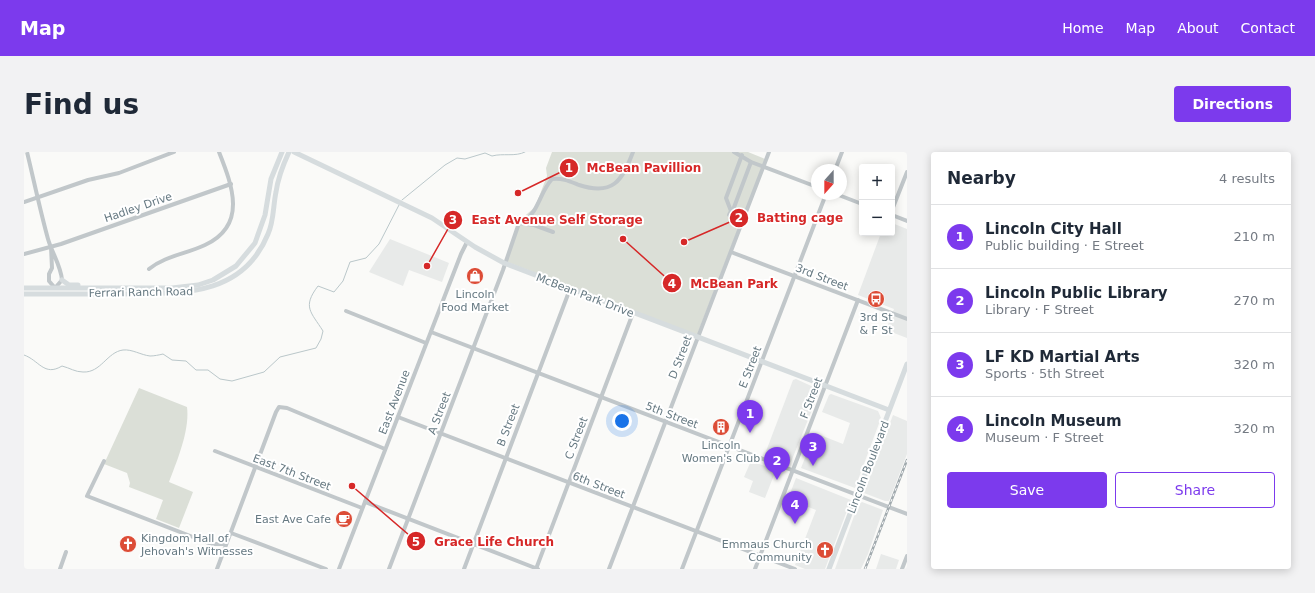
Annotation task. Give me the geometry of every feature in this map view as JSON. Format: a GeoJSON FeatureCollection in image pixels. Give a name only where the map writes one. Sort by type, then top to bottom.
{"type":"FeatureCollection","features":[{"type":"Feature","properties":{"kind":"main road","name":"Ferrari Ranch Road"},"geometry":{"type":"LineString","coordinates":[[24,294],[119,288],[172,288],[198,285],[213,280],[236,266],[251,247],[260,231],[271,179],[282,152]]}},
{"type":"Feature","properties":{"kind":"main road","name":"Ferrari Ranch Road"},"geometry":{"type":"LineString","coordinates":[[24,288],[56,291],[186,293],[199,291],[227,280],[251,261],[268,234],[273,216],[278,181],[289,152]]}},
{"type":"Feature","properties":{"kind":"main road","name":"McBean Park Drive"},"geometry":{"type":"LineString","coordinates":[[294,152],[389,198],[418,210],[467,242],[505,263],[697,338],[762,361],[889,410]]}},
{"type":"Feature","properties":{"kind":"main road"},"geometry":{"type":"LineString","coordinates":[[62,280],[69,285],[94,285],[119,288]]}},
{"type":"Feature","properties":{"kind":"main road","name":"Lincoln Boulevard"},"geometry":{"type":"LineString","coordinates":[[829,569],[907,364]]}},
{"type":"Feature","properties":{"kind":"street"},"geometry":{"type":"LineString","coordinates":[[27,152],[37,198],[51,247],[52,268],[49,274],[49,281],[56,291],[62,280],[56,255],[51,247]]}},
{"type":"Feature","properties":{"kind":"street"},"geometry":{"type":"LineString","coordinates":[[24,202],[88,180],[118,172],[174,152]]}},
{"type":"Feature","properties":{"kind":"street"},"geometry":{"type":"LineString","coordinates":[[149,269],[163,260],[206,245],[218,236],[227,225],[232,214],[234,200],[231,184],[219,152]]}},
{"type":"Feature","properties":{"kind":"street"},"geometry":{"type":"LineString","coordinates":[[521,223],[537,208],[547,185],[552,179],[563,178],[590,188],[604,189],[617,183],[625,172],[633,152]]}},
{"type":"Feature","properties":{"kind":"street"},"geometry":{"type":"LineString","coordinates":[[734,152],[763,167],[811,185]]}},
{"type":"Feature","properties":{"kind":"street","name":"D Street"},"geometry":{"type":"LineString","coordinates":[[609,569],[769,152]]}},
{"type":"Feature","properties":{"kind":"street"},"geometry":{"type":"LineString","coordinates":[[837,164],[842,152]]}},
{"type":"Feature","properties":{"kind":"street"},"geometry":{"type":"LineString","coordinates":[[742,155],[726,198],[731,211],[729,215],[743,220]]}},
{"type":"Feature","properties":{"kind":"street"},"geometry":{"type":"LineString","coordinates":[[731,211],[734,210],[752,162]]}},
{"type":"Feature","properties":{"kind":"street"},"geometry":{"type":"LineString","coordinates":[[895,202],[907,172]]}},
{"type":"Feature","properties":{"kind":"street","name":"Hadley Drive"},"geometry":{"type":"LineString","coordinates":[[24,254],[51,247],[231,184]]}},
{"type":"Feature","properties":{"kind":"street"},"geometry":{"type":"LineString","coordinates":[[847,198],[859,203]]}},
{"type":"Feature","properties":{"kind":"street","name":"E Street"},"geometry":{"type":"LineString","coordinates":[[682,569],[824,200]]}},
{"type":"Feature","properties":{"kind":"street"},"geometry":{"type":"LineString","coordinates":[[518,216],[521,223]]}},
{"type":"Feature","properties":{"kind":"street"},"geometry":{"type":"LineString","coordinates":[[895,216],[907,221]]}},
{"type":"Feature","properties":{"kind":"street"},"geometry":{"type":"LineString","coordinates":[[521,223],[534,225],[553,232]]}},
{"type":"Feature","properties":{"kind":"street","name":"A Street"},"geometry":{"type":"LineString","coordinates":[[389,569],[521,223]]}},
{"type":"Feature","properties":{"kind":"street","name":"East Avenue"},"geometry":{"type":"LineString","coordinates":[[339,569],[426,343],[467,242]]}},
{"type":"Feature","properties":{"kind":"street","name":"3rd Street"},"geometry":{"type":"LineString","coordinates":[[731,252],[907,319]]}},
{"type":"Feature","properties":{"kind":"street"},"geometry":{"type":"LineString","coordinates":[[52,268],[58,267]]}},
{"type":"Feature","properties":{"kind":"street","name":"B Street"},"geometry":{"type":"LineString","coordinates":[[464,569],[570,289]]}},
{"type":"Feature","properties":{"kind":"street","name":"F Street"},"geometry":{"type":"LineString","coordinates":[[755,569],[858,300]]}},
{"type":"Feature","properties":{"kind":"street"},"geometry":{"type":"LineString","coordinates":[[346,311],[426,343]]}},
{"type":"Feature","properties":{"kind":"street","name":"C Street"},"geometry":{"type":"LineString","coordinates":[[537,569],[633,313]]}},
{"type":"Feature","properties":{"kind":"street","name":"5th Street"},"geometry":{"type":"LineString","coordinates":[[431,332],[907,514]]}},
{"type":"Feature","properties":{"kind":"street"},"geometry":{"type":"LineString","coordinates":[[217,569],[279,407],[286,408],[385,449]]}},
{"type":"Feature","properties":{"kind":"street","name":"6th Street"},"geometry":{"type":"LineString","coordinates":[[398,417],[795,569]]}},
{"type":"Feature","properties":{"kind":"street","name":"East 7th Street"},"geometry":{"type":"LineString","coordinates":[[215,452],[362,508]]}},
{"type":"Feature","properties":{"kind":"street"},"geometry":{"type":"LineString","coordinates":[[104,461],[87,496],[211,544],[226,544]]}},
{"type":"Feature","properties":{"kind":"street"},"geometry":{"type":"LineString","coordinates":[[365,502],[537,569]]}},
{"type":"Feature","properties":{"kind":"street"},"geometry":{"type":"LineString","coordinates":[[231,533],[326,569]]}},
{"type":"Feature","properties":{"kind":"street"},"geometry":{"type":"LineString","coordinates":[[60,569],[66,552]]}},
{"type":"Feature","properties":{"kind":"street"},"geometry":{"type":"LineString","coordinates":[[902,569],[907,556]]}},
{"type":"Feature","properties":{"kind":"shaded area"},"geometry":{"type":"Polygon","coordinates":[[[552,152],[748,152],[765,159],[697,335],[505,261],[519,221],[535,207],[547,176],[546,168],[552,152]]]}},
{"type":"Feature","properties":{"kind":"shaded area"},"geometry":{"type":"Polygon","coordinates":[[[895,224],[907,229],[907,338],[886,330],[894,309],[858,295],[880,236],[895,236],[895,224]]]}},
{"type":"Feature","properties":{"kind":"shaded area"},"geometry":{"type":"Polygon","coordinates":[[[390,239],[449,263],[442,282],[409,270],[403,286],[369,272],[390,239]]]}},
{"type":"Feature","properties":{"kind":"shaded area"},"geometry":{"type":"Polygon","coordinates":[[[796,379],[820,390],[791,462],[788,463],[765,454],[793,380],[796,379]]]}},
{"type":"Feature","properties":{"kind":"shaded area"},"geometry":{"type":"Polygon","coordinates":[[[139,388],[187,407],[187,425],[185,435],[169,482],[193,492],[179,528],[156,519],[163,500],[129,487],[130,483],[127,473],[104,464],[139,388]]]}},
{"type":"Feature","properties":{"kind":"shaded area"},"geometry":{"type":"Polygon","coordinates":[[[831,394],[878,411],[881,418],[855,488],[801,468],[815,433],[843,444],[850,423],[822,412],[829,395],[831,394]]]}},
{"type":"Feature","properties":{"kind":"shaded area"},"geometry":{"type":"Polygon","coordinates":[[[893,415],[907,421],[907,454],[889,501],[885,501],[864,493],[893,415]]]}},
{"type":"Feature","properties":{"kind":"shaded area"},"geometry":{"type":"Polygon","coordinates":[[[751,461],[776,470],[765,498],[749,492],[753,481],[744,477],[751,461]]]}},
{"type":"Feature","properties":{"kind":"shaded area"},"geometry":{"type":"Polygon","coordinates":[[[796,478],[851,500],[825,569],[805,569],[795,565],[816,510],[788,499],[796,478]]]}},
{"type":"Feature","properties":{"kind":"shaded area"},"geometry":{"type":"Polygon","coordinates":[[[862,502],[883,510],[868,554],[861,569],[835,569],[858,505],[862,502]]]}},
{"type":"Feature","properties":{"kind":"shaded area"},"geometry":{"type":"Polygon","coordinates":[[[881,554],[899,560],[896,569],[876,569],[881,554]]]}},
{"type":"Feature","properties":{"kind":"waterway"},"geometry":{"type":"LineString","coordinates":[[402,200],[445,165],[457,158],[465,159],[485,153],[492,156],[525,152]]}},
{"type":"Feature","properties":{"kind":"waterway"},"geometry":{"type":"LineString","coordinates":[[24,355],[46,369],[51,370],[62,366],[80,372],[89,371],[95,369],[113,354],[126,350],[150,356],[163,354],[172,360],[186,361],[196,370],[208,370],[220,379],[232,381],[264,372],[280,357],[316,348],[323,331],[310,309],[309,304],[313,293],[318,286],[334,292],[343,281],[350,262],[366,258],[379,244],[399,205]]}},
{"type":"Feature","properties":{"kind":"railway"},"geometry":{"type":"LineString","coordinates":[[865,569],[907,460]]}},
{"type":"Feature","properties":{"kind":"place","name":"McBean Pavillion"},"geometry":{"type":"Point","coordinates":[518,193]}},
{"type":"Feature","properties":{"kind":"place","name":"McBean Park"},"geometry":{"type":"Point","coordinates":[623,239]}},
{"type":"Feature","properties":{"kind":"place","name":"Batting cage"},"geometry":{"type":"Point","coordinates":[684,242]}},
{"type":"Feature","properties":{"kind":"place","name":"East Avenue Self Storage"},"geometry":{"type":"Point","coordinates":[427,266]}},
{"type":"Feature","properties":{"kind":"place","name":"Lincoln Food Market"},"geometry":{"type":"Point","coordinates":[475,276]}},
{"type":"Feature","properties":{"kind":"place","name":"3rd St & F St"},"geometry":{"type":"Point","coordinates":[876,299]}},
{"type":"Feature","properties":{"kind":"place","name":"Lincoln Women's Club"},"geometry":{"type":"Point","coordinates":[721,427]}},
{"type":"Feature","properties":{"kind":"place","name":"Lincoln City Hall"},"geometry":{"type":"Point","coordinates":[750,433]}},
{"type":"Feature","properties":{"kind":"place","name":"LF KD Martial Arts"},"geometry":{"type":"Point","coordinates":[813,466]}},
{"type":"Feature","properties":{"kind":"place","name":"Lincoln Public Library"},"geometry":{"type":"Point","coordinates":[777,480]}},
{"type":"Feature","properties":{"kind":"place","name":"Grace Life Church"},"geometry":{"type":"Point","coordinates":[352,486]}},
{"type":"Feature","properties":{"kind":"place","name":"East Ave Cafe"},"geometry":{"type":"Point","coordinates":[344,519]}},
{"type":"Feature","properties":{"kind":"place","name":"Lincoln Museum"},"geometry":{"type":"Point","coordinates":[795,524]}},
{"type":"Feature","properties":{"kind":"place","name":"Kingdom Hall of Jehovah's Witnesses"},"geometry":{"type":"Point","coordinates":[128,544]}},
{"type":"Feature","properties":{"kind":"place","name":"Emmaus Church Community"},"geometry":{"type":"Point","coordinates":[825,550]}}]}
